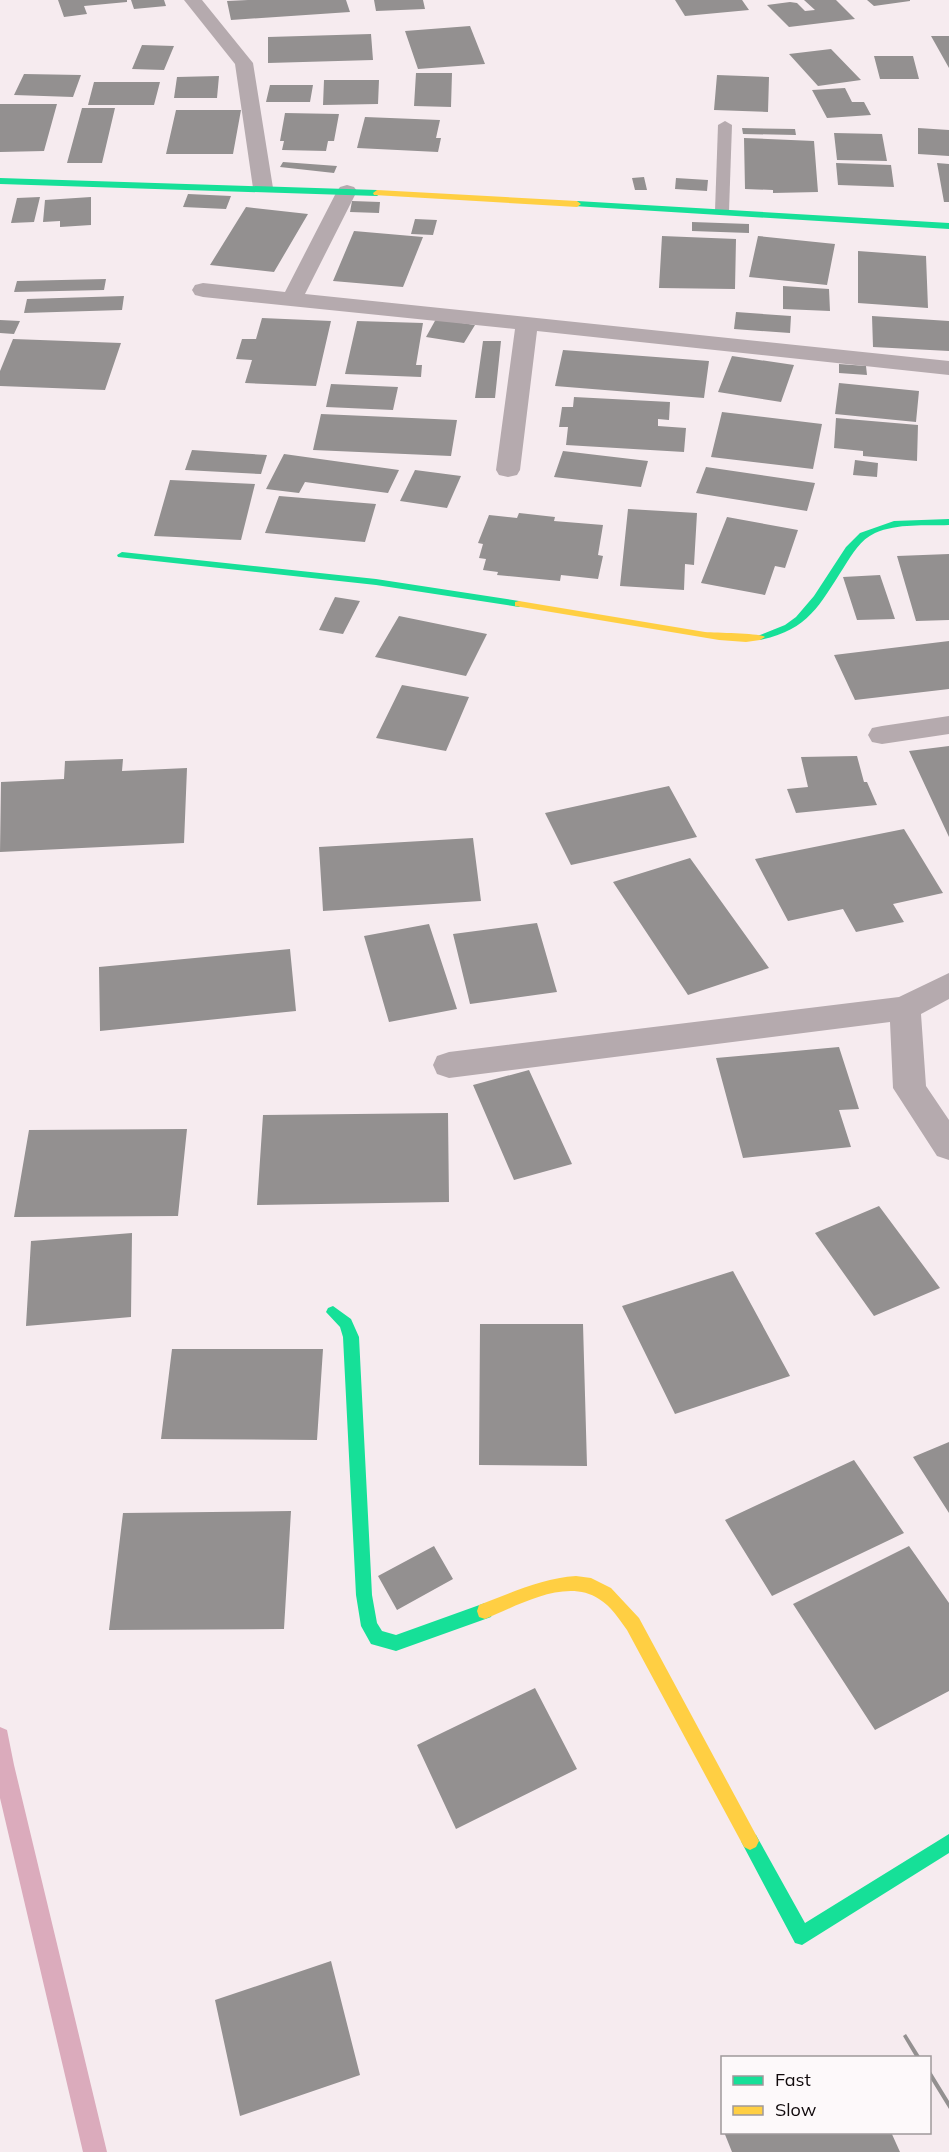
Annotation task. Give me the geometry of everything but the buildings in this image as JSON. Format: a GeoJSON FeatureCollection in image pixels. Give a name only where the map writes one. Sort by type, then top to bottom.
{"type":"FeatureCollection","features":[{"type":"Feature","properties":{"kind":"street"},"geometry":{"type":"LineString","coordinates":[[193,0],[244,63],[263,188]]}},
{"type":"Feature","properties":{"kind":"street"},"geometry":{"type":"LineString","coordinates":[[0,181],[347,191],[949,226]]}},
{"type":"Feature","properties":{"kind":"street"},"geometry":{"type":"LineString","coordinates":[[292,300],[347,191]]}},
{"type":"Feature","properties":{"kind":"street"},"geometry":{"type":"LineString","coordinates":[[203,290],[527,325],[767,346],[949,368]]}},
{"type":"Feature","properties":{"kind":"street"},"geometry":{"type":"LineString","coordinates":[[508,470],[527,325]]}},
{"type":"Feature","properties":{"kind":"street"},"geometry":{"type":"LineString","coordinates":[[122,555],[376,582],[653,625],[702,636],[744,639],[778,634],[804,618],[850,549],[862,536],[878,529],[901,524],[949,522]]}},
{"type":"Feature","properties":{"kind":"street"},"geometry":{"type":"LineString","coordinates":[[882,735],[949,725]]}},
{"type":"Feature","properties":{"kind":"street"},"geometry":{"type":"LineString","coordinates":[[448,1065],[905,1008],[949,985]]}},
{"type":"Feature","properties":{"kind":"street"},"geometry":{"type":"LineString","coordinates":[[905,1008],[910,1088],[949,1148]]}},
{"type":"Feature","properties":{"kind":"street"},"geometry":{"type":"LineString","coordinates":[[333,1312],[346,1323],[351,1337],[364,1595],[369,1626],[377,1638],[396,1643],[564,1583],[590,1583],[612,1598],[633,1624],[802,1936],[949,1843]]}},
{"type":"Feature","properties":{"kind":"lane"},"geometry":{"type":"LineString","coordinates":[[722,211],[725,125]]}},
{"type":"Feature","properties":{"kind":"waterway"},"geometry":{"type":"LineString","coordinates":[[0,1737],[3,1765],[95,2152]]}},
{"type":"Feature","properties":{"kind":"traffic: fast"},"geometry":{"type":"LineString","coordinates":[[0,181],[377,193]]}},
{"type":"Feature","properties":{"kind":"traffic: fast"},"geometry":{"type":"LineString","coordinates":[[577,204],[949,226]]}},
{"type":"Feature","properties":{"kind":"traffic: fast"},"geometry":{"type":"LineString","coordinates":[[760,637],[776,634],[800,620],[810,610],[849,550],[864,535],[873,530],[894,525],[949,522]]}},
{"type":"Feature","properties":{"kind":"traffic: fast"},"geometry":{"type":"LineString","coordinates":[[122,555],[376,582],[519,604]]}},
{"type":"Feature","properties":{"kind":"traffic: fast"},"geometry":{"type":"LineString","coordinates":[[333,1312],[346,1323],[351,1337],[364,1595],[369,1626],[377,1638],[396,1643],[485,1611]]}},
{"type":"Feature","properties":{"kind":"traffic: fast"},"geometry":{"type":"LineString","coordinates":[[750,1841],[802,1936],[949,1843]]}},
{"type":"Feature","properties":{"kind":"traffic: slow"},"geometry":{"type":"LineString","coordinates":[[377,193],[577,204]]}},
{"type":"Feature","properties":{"kind":"traffic: slow"},"geometry":{"type":"LineString","coordinates":[[519,604],[719,637],[760,637]]}},
{"type":"Feature","properties":{"kind":"traffic: slow"},"geometry":{"type":"LineString","coordinates":[[485,1611],[529,1593],[561,1585],[591,1586],[609,1596],[633,1624],[750,1841]]}}]}
